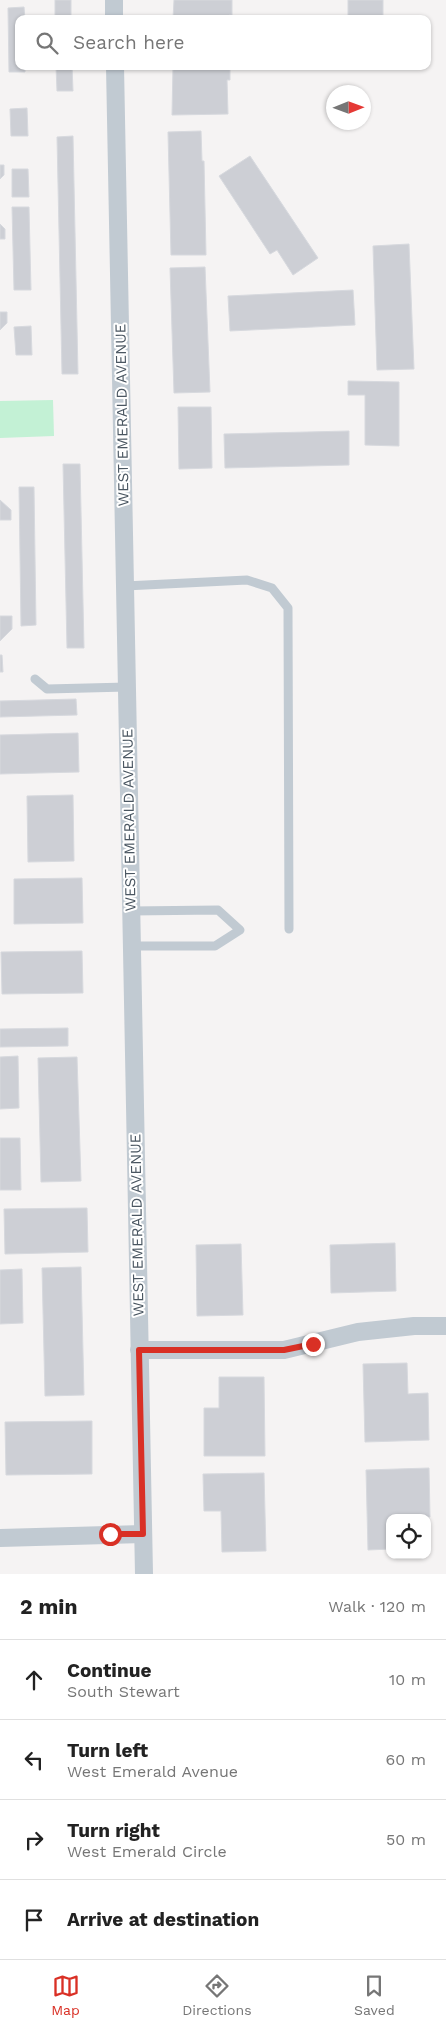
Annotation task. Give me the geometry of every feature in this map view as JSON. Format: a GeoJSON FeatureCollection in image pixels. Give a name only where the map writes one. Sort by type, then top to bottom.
{"type":"FeatureCollection","features":[{"type":"Feature","properties":{"kind":"street"},"geometry":{"type":"LineString","coordinates":[[114,0],[114,15]]}},
{"type":"Feature","properties":{"kind":"street","name":"WEST EMERALD AVENUE"},"geometry":{"type":"LineString","coordinates":[[115,70],[144,1574]]}},
{"type":"Feature","properties":{"kind":"street"},"geometry":{"type":"LineString","coordinates":[[139,1350],[284,1350],[358,1332],[414,1326],[446,1326]]}},
{"type":"Feature","properties":{"kind":"street"},"geometry":{"type":"LineString","coordinates":[[0,1538],[143,1534]]}},
{"type":"Feature","properties":{"kind":"lane"},"geometry":{"type":"LineString","coordinates":[[125,586],[247,580],[272,588],[288,608],[288,929]]}},
{"type":"Feature","properties":{"kind":"lane"},"geometry":{"type":"LineString","coordinates":[[35,679],[47,689],[127,687]]}},
{"type":"Feature","properties":{"kind":"lane"},"geometry":{"type":"LineString","coordinates":[[131,911],[218,910],[240,930],[215,946],[132,946]]}},
{"type":"Feature","properties":{"kind":"green space"},"geometry":{"type":"Polygon","coordinates":[[[53,400],[54,436],[0,438],[0,401],[53,400]]]}},
{"type":"Feature","properties":{"kind":"building"},"geometry":{"type":"Polygon","coordinates":[[[55,0],[71,0],[71,15],[55,15],[55,0]]]}},
{"type":"Feature","properties":{"kind":"building"},"geometry":{"type":"Polygon","coordinates":[[[174,0],[232,0],[232,15],[173,15],[174,0]]]}},
{"type":"Feature","properties":{"kind":"building"},"geometry":{"type":"Polygon","coordinates":[[[348,0],[383,0],[383,15],[348,15],[348,0]]]}},
{"type":"Feature","properties":{"kind":"building"},"geometry":{"type":"Polygon","coordinates":[[[24,7],[25,15],[15,15],[15,70],[25,70],[25,72],[9,72],[8,8],[24,7]]]}},
{"type":"Feature","properties":{"kind":"building"},"geometry":{"type":"Polygon","coordinates":[[[56,70],[72,70],[73,91],[57,91],[56,70]]]}},
{"type":"Feature","properties":{"kind":"building"},"geometry":{"type":"Polygon","coordinates":[[[173,70],[230,70],[230,80],[227,80],[228,114],[172,115],[173,70]]]}},
{"type":"Feature","properties":{"kind":"building"},"geometry":{"type":"Polygon","coordinates":[[[27,108],[28,136],[11,136],[10,109],[27,108]]]}},
{"type":"Feature","properties":{"kind":"building"},"geometry":{"type":"Polygon","coordinates":[[[201,131],[202,161],[204,161],[206,255],[171,255],[168,132],[201,131]]]}},
{"type":"Feature","properties":{"kind":"building"},"geometry":{"type":"Polygon","coordinates":[[[73,136],[78,374],[62,374],[57,137],[73,136]]]}},
{"type":"Feature","properties":{"kind":"building"},"geometry":{"type":"Polygon","coordinates":[[[250,156],[318,258],[293,275],[277,250],[270,254],[219,176],[250,156]]]}},
{"type":"Feature","properties":{"kind":"building"},"geometry":{"type":"Polygon","coordinates":[[[0,165],[4,165],[4,175],[0,179],[0,165]]]}},
{"type":"Feature","properties":{"kind":"building"},"geometry":{"type":"Polygon","coordinates":[[[12,169],[28,169],[29,197],[12,197],[12,169]]]}},
{"type":"Feature","properties":{"kind":"building"},"geometry":{"type":"Polygon","coordinates":[[[12,207],[29,207],[31,290],[14,290],[12,207]]]}},
{"type":"Feature","properties":{"kind":"building"},"geometry":{"type":"Polygon","coordinates":[[[0,224],[5,229],[5,239],[0,239],[0,224]]]}},
{"type":"Feature","properties":{"kind":"building"},"geometry":{"type":"Polygon","coordinates":[[[409,244],[414,369],[377,370],[373,246],[409,244]]]}},
{"type":"Feature","properties":{"kind":"building"},"geometry":{"type":"Polygon","coordinates":[[[205,267],[210,392],[174,393],[170,268],[205,267]]]}},
{"type":"Feature","properties":{"kind":"building"},"geometry":{"type":"Polygon","coordinates":[[[353,290],[355,325],[230,331],[228,296],[353,290]]]}},
{"type":"Feature","properties":{"kind":"building"},"geometry":{"type":"Polygon","coordinates":[[[0,312],[7,312],[7,323],[0,330],[0,312]]]}},
{"type":"Feature","properties":{"kind":"building"},"geometry":{"type":"Polygon","coordinates":[[[31,326],[32,355],[16,355],[14,327],[31,326]]]}},
{"type":"Feature","properties":{"kind":"building"},"geometry":{"type":"Polygon","coordinates":[[[348,381],[399,382],[399,446],[365,445],[365,395],[348,395],[348,381]]]}},
{"type":"Feature","properties":{"kind":"building"},"geometry":{"type":"Polygon","coordinates":[[[178,407],[211,407],[212,468],[179,469],[178,407]]]}},
{"type":"Feature","properties":{"kind":"building"},"geometry":{"type":"Polygon","coordinates":[[[349,431],[349,465],[225,468],[224,434],[349,431]]]}},
{"type":"Feature","properties":{"kind":"building"},"geometry":{"type":"Polygon","coordinates":[[[63,464],[80,464],[84,648],[67,648],[63,464]]]}},
{"type":"Feature","properties":{"kind":"building"},"geometry":{"type":"Polygon","coordinates":[[[19,487],[34,487],[36,625],[21,626],[19,487]]]}},
{"type":"Feature","properties":{"kind":"building"},"geometry":{"type":"Polygon","coordinates":[[[0,500],[11,510],[11,520],[0,520],[0,500]]]}},
{"type":"Feature","properties":{"kind":"building"},"geometry":{"type":"Polygon","coordinates":[[[0,616],[12,616],[12,629],[0,641],[0,616]]]}},
{"type":"Feature","properties":{"kind":"building"},"geometry":{"type":"Polygon","coordinates":[[[0,655],[2,655],[3,672],[0,672],[0,655]]]}},
{"type":"Feature","properties":{"kind":"building"},"geometry":{"type":"Polygon","coordinates":[[[76,699],[77,715],[0,717],[0,701],[76,699]]]}},
{"type":"Feature","properties":{"kind":"building"},"geometry":{"type":"Polygon","coordinates":[[[78,733],[79,772],[0,774],[0,735],[78,733]]]}},
{"type":"Feature","properties":{"kind":"building"},"geometry":{"type":"Polygon","coordinates":[[[73,795],[74,861],[28,862],[27,796],[73,795]]]}},
{"type":"Feature","properties":{"kind":"building"},"geometry":{"type":"Polygon","coordinates":[[[82,878],[83,923],[14,924],[14,879],[82,878]]]}},
{"type":"Feature","properties":{"kind":"building"},"geometry":{"type":"Polygon","coordinates":[[[82,951],[83,993],[2,994],[1,952],[82,951]]]}},
{"type":"Feature","properties":{"kind":"building"},"geometry":{"type":"Polygon","coordinates":[[[68,1028],[68,1046],[0,1047],[0,1029],[68,1028]]]}},
{"type":"Feature","properties":{"kind":"building"},"geometry":{"type":"Polygon","coordinates":[[[18,1056],[19,1108],[0,1109],[0,1057],[18,1056]]]}},
{"type":"Feature","properties":{"kind":"building"},"geometry":{"type":"Polygon","coordinates":[[[77,1057],[81,1181],[41,1182],[38,1058],[77,1057]]]}},
{"type":"Feature","properties":{"kind":"building"},"geometry":{"type":"Polygon","coordinates":[[[0,1138],[20,1138],[21,1190],[0,1190],[0,1138]]]}},
{"type":"Feature","properties":{"kind":"building"},"geometry":{"type":"Polygon","coordinates":[[[87,1208],[88,1252],[5,1254],[4,1209],[87,1208]]]}},
{"type":"Feature","properties":{"kind":"building"},"geometry":{"type":"Polygon","coordinates":[[[395,1243],[396,1291],[331,1293],[330,1245],[395,1243]]]}},
{"type":"Feature","properties":{"kind":"building"},"geometry":{"type":"Polygon","coordinates":[[[241,1244],[243,1315],[197,1316],[196,1245],[241,1244]]]}},
{"type":"Feature","properties":{"kind":"building"},"geometry":{"type":"Polygon","coordinates":[[[81,1267],[84,1395],[45,1396],[42,1268],[81,1267]]]}},
{"type":"Feature","properties":{"kind":"building"},"geometry":{"type":"Polygon","coordinates":[[[22,1269],[23,1323],[0,1324],[0,1270],[22,1269]]]}},
{"type":"Feature","properties":{"kind":"building"},"geometry":{"type":"Polygon","coordinates":[[[407,1363],[408,1394],[428,1393],[429,1440],[365,1442],[363,1364],[407,1363]]]}},
{"type":"Feature","properties":{"kind":"building"},"geometry":{"type":"Polygon","coordinates":[[[219,1377],[264,1377],[265,1456],[204,1456],[204,1408],[219,1408],[219,1377]]]}},
{"type":"Feature","properties":{"kind":"building"},"geometry":{"type":"Polygon","coordinates":[[[92,1421],[92,1474],[6,1475],[5,1422],[92,1421]]]}},
{"type":"Feature","properties":{"kind":"building"},"geometry":{"type":"Polygon","coordinates":[[[429,1468],[430,1514],[386,1514],[386,1549],[368,1550],[366,1470],[429,1468]]]}},
{"type":"Feature","properties":{"kind":"building"},"geometry":{"type":"Polygon","coordinates":[[[264,1473],[266,1551],[222,1552],[221,1511],[204,1511],[203,1474],[264,1473]]]}},
{"type":"Feature","properties":{"kind":"route"},"geometry":{"type":"LineString","coordinates":[[110,1534],[143,1534],[139,1350],[284,1350],[313,1344]]}}]}
